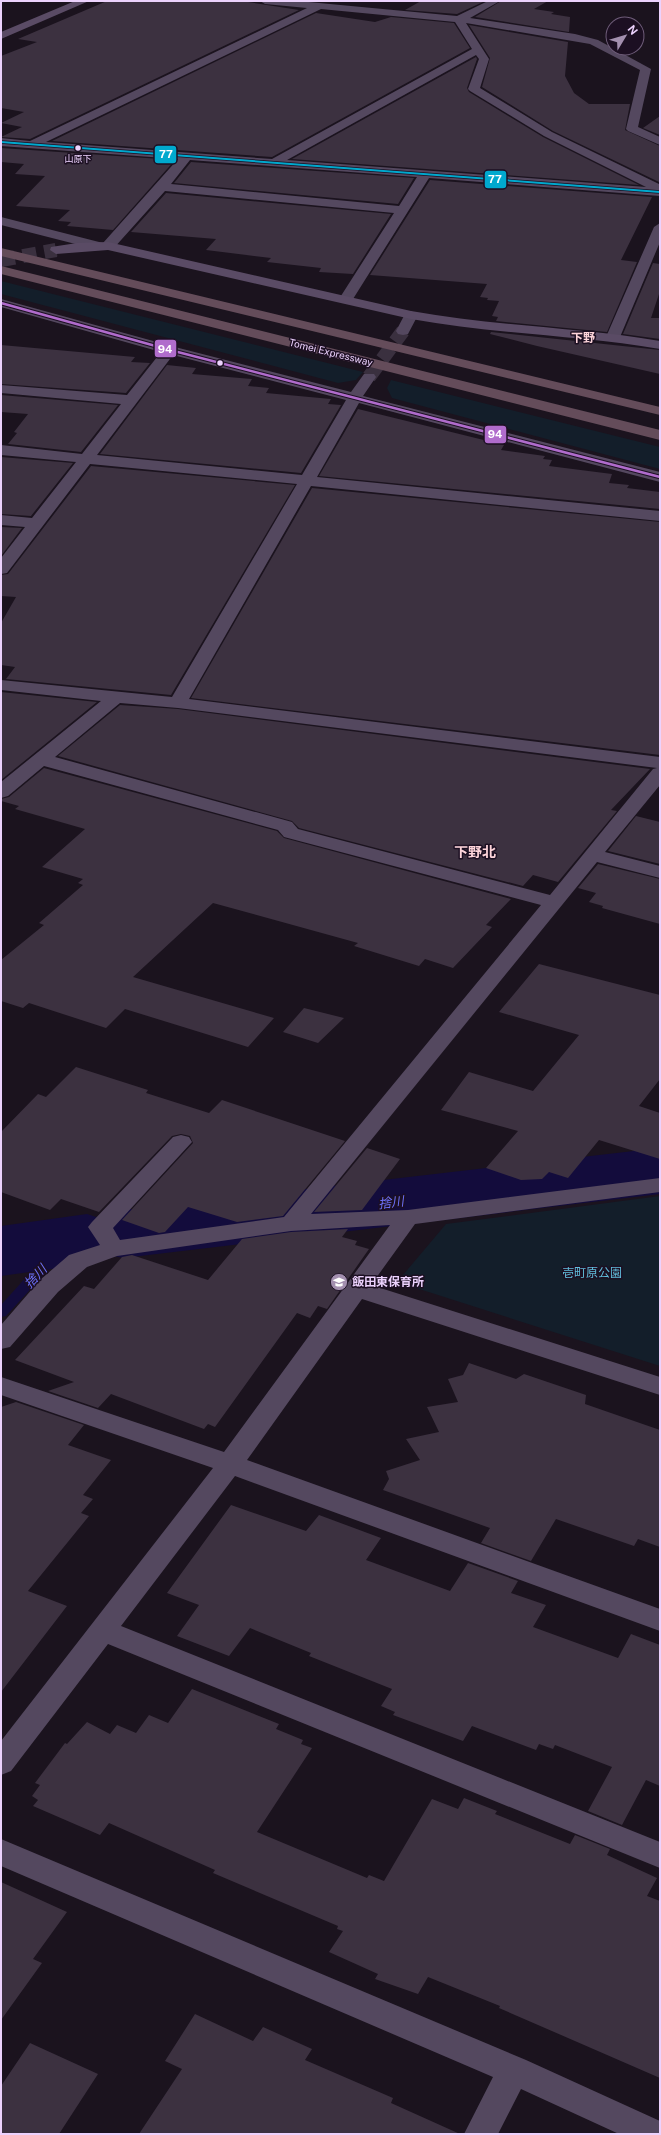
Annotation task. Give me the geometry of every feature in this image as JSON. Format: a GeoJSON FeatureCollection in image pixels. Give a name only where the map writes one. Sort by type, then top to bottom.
{"type":"FeatureCollection","features":[{"type":"Feature","properties":{"kind":"highway","name":"Tomei Expressway"},"geometry":{"type":"LineString","coordinates":[[1,252],[660,411]]}},
{"type":"Feature","properties":{"kind":"highway","name":"Tomei Expressway"},"geometry":{"type":"LineString","coordinates":[[1,270],[660,435]]}},
{"type":"Feature","properties":{"kind":"street"},"geometry":{"type":"LineString","coordinates":[[1,36],[84,1]]}},
{"type":"Feature","properties":{"kind":"street"},"geometry":{"type":"LineString","coordinates":[[265,1],[458,19],[575,37],[594,42],[646,69],[632,129],[660,141]]}},
{"type":"Feature","properties":{"kind":"street"},"geometry":{"type":"LineString","coordinates":[[31,144],[330,1]]}},
{"type":"Feature","properties":{"kind":"street"},"geometry":{"type":"LineString","coordinates":[[458,19],[476,12],[495,1]]}},
{"type":"Feature","properties":{"kind":"street"},"geometry":{"type":"LineString","coordinates":[[458,19],[484,59],[474,89],[548,134],[660,191]]}},
{"type":"Feature","properties":{"kind":"street"},"geometry":{"type":"LineString","coordinates":[[273,162],[478,50]]}},
{"type":"Feature","properties":{"kind":"street"},"geometry":{"type":"LineString","coordinates":[[1,142],[660,191]]}},
{"type":"Feature","properties":{"kind":"street"},"geometry":{"type":"LineString","coordinates":[[56,250],[104,246],[162,187],[188,156]]}},
{"type":"Feature","properties":{"kind":"street"},"geometry":{"type":"LineString","coordinates":[[346,299],[425,174]]}},
{"type":"Feature","properties":{"kind":"street"},"geometry":{"type":"LineString","coordinates":[[162,187],[403,210]]}},
{"type":"Feature","properties":{"kind":"street"},"geometry":{"type":"LineString","coordinates":[[1,222],[346,299],[410,315],[461,324],[613,338],[660,345]]}},
{"type":"Feature","properties":{"kind":"street"},"geometry":{"type":"LineString","coordinates":[[613,338],[660,227]]}},
{"type":"Feature","properties":{"kind":"street"},"geometry":{"type":"LineString","coordinates":[[1,302],[170,350],[660,477]]}},
{"type":"Feature","properties":{"kind":"street"},"geometry":{"type":"LineString","coordinates":[[403,331],[410,315]]}},
{"type":"Feature","properties":{"kind":"street"},"geometry":{"type":"LineString","coordinates":[[1,569],[170,350]]}},
{"type":"Feature","properties":{"kind":"street"},"geometry":{"type":"LineString","coordinates":[[178,703],[355,397],[370,377]]}},
{"type":"Feature","properties":{"kind":"street"},"geometry":{"type":"LineString","coordinates":[[1,389],[131,400]]}},
{"type":"Feature","properties":{"kind":"street"},"geometry":{"type":"LineString","coordinates":[[1,450],[660,516]]}},
{"type":"Feature","properties":{"kind":"street"},"geometry":{"type":"LineString","coordinates":[[1,520],[36,523]]}},
{"type":"Feature","properties":{"kind":"street"},"geometry":{"type":"LineString","coordinates":[[1,685],[178,703],[660,763]]}},
{"type":"Feature","properties":{"kind":"street"},"geometry":{"type":"LineString","coordinates":[[1,792],[116,697]]}},
{"type":"Feature","properties":{"kind":"street"},"geometry":{"type":"LineString","coordinates":[[41,759],[285,826],[291,833],[554,902]]}},
{"type":"Feature","properties":{"kind":"street"},"geometry":{"type":"LineString","coordinates":[[291,1223],[660,773]]}},
{"type":"Feature","properties":{"kind":"street"},"geometry":{"type":"LineString","coordinates":[[593,855],[660,872]]}},
{"type":"Feature","properties":{"kind":"street"},"geometry":{"type":"LineString","coordinates":[[114,1249],[100,1227],[181,1142]]}},
{"type":"Feature","properties":{"kind":"street"},"geometry":{"type":"LineString","coordinates":[[1,1341],[49,1286],[78,1261],[114,1249],[291,1223],[408,1217],[660,1185]]}},
{"type":"Feature","properties":{"kind":"street"},"geometry":{"type":"LineString","coordinates":[[1,1763],[230,1464],[408,1217]]}},
{"type":"Feature","properties":{"kind":"street"},"geometry":{"type":"LineString","coordinates":[[356,1289],[660,1386]]}},
{"type":"Feature","properties":{"kind":"street"},"geometry":{"type":"LineString","coordinates":[[1,1386],[230,1464],[660,1620]]}},
{"type":"Feature","properties":{"kind":"street"},"geometry":{"type":"LineString","coordinates":[[102,1630],[660,1855]]}},
{"type":"Feature","properties":{"kind":"street"},"geometry":{"type":"LineString","coordinates":[[1,1852],[514,2070],[654,2134]]}},
{"type":"Feature","properties":{"kind":"street"},"geometry":{"type":"LineString","coordinates":[[481,2134],[514,2070]]}},
{"type":"Feature","properties":{"kind":"green space"},"geometry":{"type":"Polygon","coordinates":[[[1,281],[363,372],[356,380],[338,383],[1,294],[1,281]]]}},
{"type":"Feature","properties":{"kind":"green space"},"geometry":{"type":"Polygon","coordinates":[[[391,380],[660,447],[660,469],[392,398],[387,388],[391,380]]]}},
{"type":"Feature","properties":{"kind":"green space","name":"壱町原公園"},"geometry":{"type":"Polygon","coordinates":[[[660,1196],[660,1366],[413,1287],[403,1275],[446,1224],[660,1196]]]}},
{"type":"Feature","properties":{"kind":"building"},"geometry":{"type":"Polygon","coordinates":[[[107,1],[242,1],[299,10],[30,139],[1,137],[22,127],[1,123],[24,112],[1,108],[1,56],[37,42],[18,39],[107,1]]]}},
{"type":"Feature","properties":{"kind":"building"},"geometry":{"type":"Polygon","coordinates":[[[421,1],[485,1],[457,14],[405,10],[421,1]]]}},
{"type":"Feature","properties":{"kind":"building"},"geometry":{"type":"Polygon","coordinates":[[[501,1],[548,1],[534,9],[554,12],[551,14],[570,17],[569,32],[475,17],[501,1]]]}},
{"type":"Feature","properties":{"kind":"building"},"geometry":{"type":"Polygon","coordinates":[[[316,13],[375,22],[391,17],[454,23],[470,48],[272,157],[52,141],[316,13]]]}},
{"type":"Feature","properties":{"kind":"building"},"geometry":{"type":"Polygon","coordinates":[[[469,25],[568,42],[565,76],[574,93],[589,104],[630,104],[625,130],[660,146],[659,182],[553,131],[482,87],[490,58],[469,25]]]}},
{"type":"Feature","properties":{"kind":"building"},"geometry":{"type":"Polygon","coordinates":[[[476,57],[477,59],[467,88],[469,92],[543,137],[639,185],[292,159],[476,57]]]}},
{"type":"Feature","properties":{"kind":"building"},"geometry":{"type":"Polygon","coordinates":[[[660,116],[660,135],[643,128],[660,116]]]}},
{"type":"Feature","properties":{"kind":"building"},"geometry":{"type":"Polygon","coordinates":[[[1,148],[175,160],[113,230],[67,226],[71,222],[58,221],[70,210],[16,206],[45,176],[15,174],[24,164],[1,162],[1,148]]]}},
{"type":"Feature","properties":{"kind":"building"},"geometry":{"type":"Polygon","coordinates":[[[191,162],[414,178],[398,204],[174,183],[191,162]]]}},
{"type":"Feature","properties":{"kind":"building"},"geometry":{"type":"Polygon","coordinates":[[[430,180],[652,197],[621,260],[637,262],[607,332],[496,321],[498,317],[492,316],[499,301],[487,300],[488,298],[480,297],[487,284],[370,275],[430,180]]]}},
{"type":"Feature","properties":{"kind":"building"},"geometry":{"type":"Polygon","coordinates":[[[166,193],[391,214],[353,274],[319,272],[321,268],[267,262],[271,258],[206,250],[216,239],[131,232],[166,193]]]}},
{"type":"Feature","properties":{"kind":"building"},"geometry":{"type":"Polygon","coordinates":[[[653,263],[660,264],[660,291],[651,318],[660,318],[660,339],[623,334],[653,263]]]}},
{"type":"Feature","properties":{"kind":"building"},"geometry":{"type":"Polygon","coordinates":[[[491,332],[660,350],[660,374],[537,346],[490,334],[491,332]]]}},
{"type":"Feature","properties":{"kind":"building"},"geometry":{"type":"Polygon","coordinates":[[[1,345],[135,357],[131,362],[150,363],[126,393],[1,384],[1,345]]]}},
{"type":"Feature","properties":{"kind":"building"},"geometry":{"type":"Polygon","coordinates":[[[167,365],[196,368],[192,374],[252,379],[248,386],[269,388],[266,393],[331,399],[328,404],[341,405],[301,473],[100,454],[167,365]]]}},
{"type":"Feature","properties":{"kind":"building"},"geometry":{"type":"Polygon","coordinates":[[[1,395],[118,405],[81,452],[8,444],[17,433],[14,432],[28,414],[1,412],[1,395]]]}},
{"type":"Feature","properties":{"kind":"building"},"geometry":{"type":"Polygon","coordinates":[[[358,409],[504,445],[501,450],[545,456],[543,459],[552,460],[549,466],[612,474],[609,483],[629,485],[627,488],[660,492],[660,509],[319,476],[358,409]]]}},
{"type":"Feature","properties":{"kind":"building"},"geometry":{"type":"Polygon","coordinates":[[[1,457],[73,463],[31,516],[1,514],[1,457]]]}},
{"type":"Feature","properties":{"kind":"building"},"geometry":{"type":"Polygon","coordinates":[[[91,466],[295,485],[171,695],[6,679],[15,667],[1,665],[1,623],[16,597],[1,596],[1,575],[8,574],[91,466]]]}},
{"type":"Feature","properties":{"kind":"building"},"geometry":{"type":"Polygon","coordinates":[[[312,488],[660,522],[660,755],[191,698],[312,488]]]}},
{"type":"Feature","properties":{"kind":"building"},"geometry":{"type":"Polygon","coordinates":[[[1,527],[22,528],[1,556],[1,527]]]}},
{"type":"Feature","properties":{"kind":"building"},"geometry":{"type":"Polygon","coordinates":[[[1,692],[97,702],[1,780],[1,692]]]}},
{"type":"Feature","properties":{"kind":"building"},"geometry":{"type":"Polygon","coordinates":[[[120,705],[178,709],[650,769],[611,810],[617,811],[558,882],[533,875],[523,886],[299,828],[292,821],[58,756],[120,705]]]}},
{"type":"Feature","properties":{"kind":"building"},"geometry":{"type":"Polygon","coordinates":[[[44,768],[277,831],[284,838],[511,899],[486,925],[492,927],[453,968],[425,959],[419,966],[354,946],[358,943],[213,903],[133,977],[274,1018],[248,1047],[125,1009],[106,1028],[29,1003],[23,1008],[1,1001],[1,960],[44,925],[39,923],[83,885],[78,883],[83,879],[42,867],[85,829],[15,809],[19,806],[1,801],[1,799],[9,797],[44,768]]]}},
{"type":"Feature","properties":{"kind":"building"},"geometry":{"type":"Polygon","coordinates":[[[636,816],[660,822],[660,864],[608,851],[636,816]]]}},
{"type":"Feature","properties":{"kind":"building"},"geometry":{"type":"Polygon","coordinates":[[[598,864],[660,879],[660,924],[602,908],[603,906],[589,902],[596,893],[578,888],[598,864]]]}},
{"type":"Feature","properties":{"kind":"building"},"geometry":{"type":"Polygon","coordinates":[[[539,964],[660,995],[660,1079],[639,1106],[660,1113],[660,1159],[599,1140],[568,1178],[549,1172],[542,1179],[521,1180],[486,1168],[518,1131],[441,1110],[469,1072],[533,1091],[579,1035],[499,1012],[539,964]]]}},
{"type":"Feature","properties":{"kind":"building"},"geometry":{"type":"Polygon","coordinates":[[[304,1008],[344,1018],[318,1043],[283,1032],[304,1008]]]}},
{"type":"Feature","properties":{"kind":"building"},"geometry":{"type":"Polygon","coordinates":[[[76,1067],[148,1090],[146,1093],[209,1113],[222,1100],[345,1141],[283,1216],[237,1222],[188,1207],[165,1232],[159,1233],[122,1220],[193,1143],[190,1136],[181,1134],[172,1136],[99,1212],[61,1199],[50,1210],[1,1192],[1,1132],[38,1094],[46,1097],[76,1067]]]}},
{"type":"Feature","properties":{"kind":"building"},"geometry":{"type":"Polygon","coordinates":[[[367,1148],[400,1159],[362,1210],[314,1212],[367,1148]]]}},
{"type":"Feature","properties":{"kind":"building"},"geometry":{"type":"Polygon","coordinates":[[[348,1229],[342,1237],[357,1241],[355,1245],[369,1249],[327,1309],[318,1306],[310,1318],[297,1313],[215,1427],[208,1424],[204,1429],[111,1394],[98,1408],[48,1391],[74,1382],[15,1360],[84,1286],[94,1289],[122,1257],[132,1255],[208,1280],[242,1239],[291,1232],[348,1229]]]}},
{"type":"Feature","properties":{"kind":"building"},"geometry":{"type":"Polygon","coordinates":[[[469,1363],[516,1379],[524,1374],[586,1395],[585,1404],[660,1430],[660,1547],[638,1539],[634,1546],[556,1519],[531,1561],[481,1543],[490,1528],[383,1490],[389,1479],[386,1471],[420,1460],[406,1439],[439,1432],[427,1407],[458,1402],[448,1379],[463,1375],[469,1363]]]}},
{"type":"Feature","properties":{"kind":"building"},"geometry":{"type":"Polygon","coordinates":[[[16,1402],[84,1425],[68,1445],[111,1460],[83,1495],[93,1499],[81,1513],[89,1516],[28,1591],[67,1606],[1,1692],[1,1407],[16,1402]]]}},
{"type":"Feature","properties":{"kind":"building"},"geometry":{"type":"Polygon","coordinates":[[[231,1505],[306,1531],[319,1515],[381,1538],[366,1560],[450,1591],[468,1563],[518,1581],[511,1593],[546,1605],[533,1627],[618,1658],[631,1634],[660,1645],[660,1786],[646,1780],[622,1825],[588,1811],[612,1767],[555,1745],[553,1749],[539,1744],[536,1750],[472,1726],[463,1741],[393,1715],[395,1712],[381,1706],[392,1689],[309,1656],[311,1653],[250,1628],[229,1656],[177,1636],[199,1605],[167,1593],[231,1505]]]}},
{"type":"Feature","properties":{"kind":"building"},"geometry":{"type":"Polygon","coordinates":[[[192,1689],[279,1724],[276,1729],[303,1740],[301,1744],[312,1748],[257,1832],[367,1878],[369,1875],[384,1881],[432,1799],[458,1809],[464,1798],[497,1811],[495,1814],[570,1844],[575,1835],[610,1849],[607,1855],[657,1878],[647,1896],[660,1901],[660,2078],[499,2008],[500,2006],[428,1977],[418,1994],[375,1979],[378,1974],[329,1952],[343,1931],[337,1929],[338,1926],[213,1873],[215,1870],[109,1823],[100,1835],[33,1806],[38,1800],[32,1796],[40,1785],[35,1783],[65,1743],[67,1744],[87,1722],[110,1734],[117,1725],[136,1733],[149,1715],[168,1723],[192,1689]]]}},
{"type":"Feature","properties":{"kind":"building"},"geometry":{"type":"Polygon","coordinates":[[[1,1882],[67,1912],[33,1959],[42,1963],[1,2020],[1,1882]]]}},
{"type":"Feature","properties":{"kind":"building"},"geometry":{"type":"Polygon","coordinates":[[[195,2014],[253,2041],[263,2027],[312,2049],[305,2060],[393,2098],[391,2103],[460,2134],[139,2134],[182,2069],[165,2061],[195,2014]]]}},
{"type":"Feature","properties":{"kind":"building"},"geometry":{"type":"Polygon","coordinates":[[[30,2043],[98,2074],[59,2134],[1,2134],[1,2086],[30,2043]]]}},
{"type":"Feature","properties":{"kind":"waterway","name":"捨川"},"geometry":{"type":"LineString","coordinates":[[123,1234],[660,1171]]}},
{"type":"Feature","properties":{"kind":"waterway","name":"捨川"},"geometry":{"type":"LineString","coordinates":[[1,1251],[87,1239]]}},
{"type":"Feature","properties":{"kind":"waterway","name":"捨川"},"geometry":{"type":"LineString","coordinates":[[1,1313],[44,1266],[73,1242]]}},
{"type":"Feature","properties":{"kind":"tunnel"},"geometry":{"type":"LineString","coordinates":[[1,260],[56,250],[52,251]]}},
{"type":"Feature","properties":{"kind":"tunnel"},"geometry":{"type":"LineString","coordinates":[[369,377],[403,331]]}},
{"type":"Feature","properties":{"kind":"transit line","name":"77"},"geometry":{"type":"LineString","coordinates":[[1,142],[660,192]]}},
{"type":"Feature","properties":{"kind":"transit line","name":"94"},"geometry":{"type":"LineString","coordinates":[[1,303],[170,350],[660,477]]}},
{"type":"Feature","properties":{"kind":"place","name":"山原下"},"geometry":{"type":"Point","coordinates":[78,148]}},
{"type":"Feature","properties":{"kind":"place","name":"飯田東保育所"},"geometry":{"type":"Point","coordinates":[339,1282]}},
{"type":"Feature","properties":{"kind":"district","name":"下野"},"geometry":{"type":"Point","coordinates":[583,338]}},
{"type":"Feature","properties":{"kind":"district","name":"下野北"},"geometry":{"type":"Point","coordinates":[475,852]}}]}
